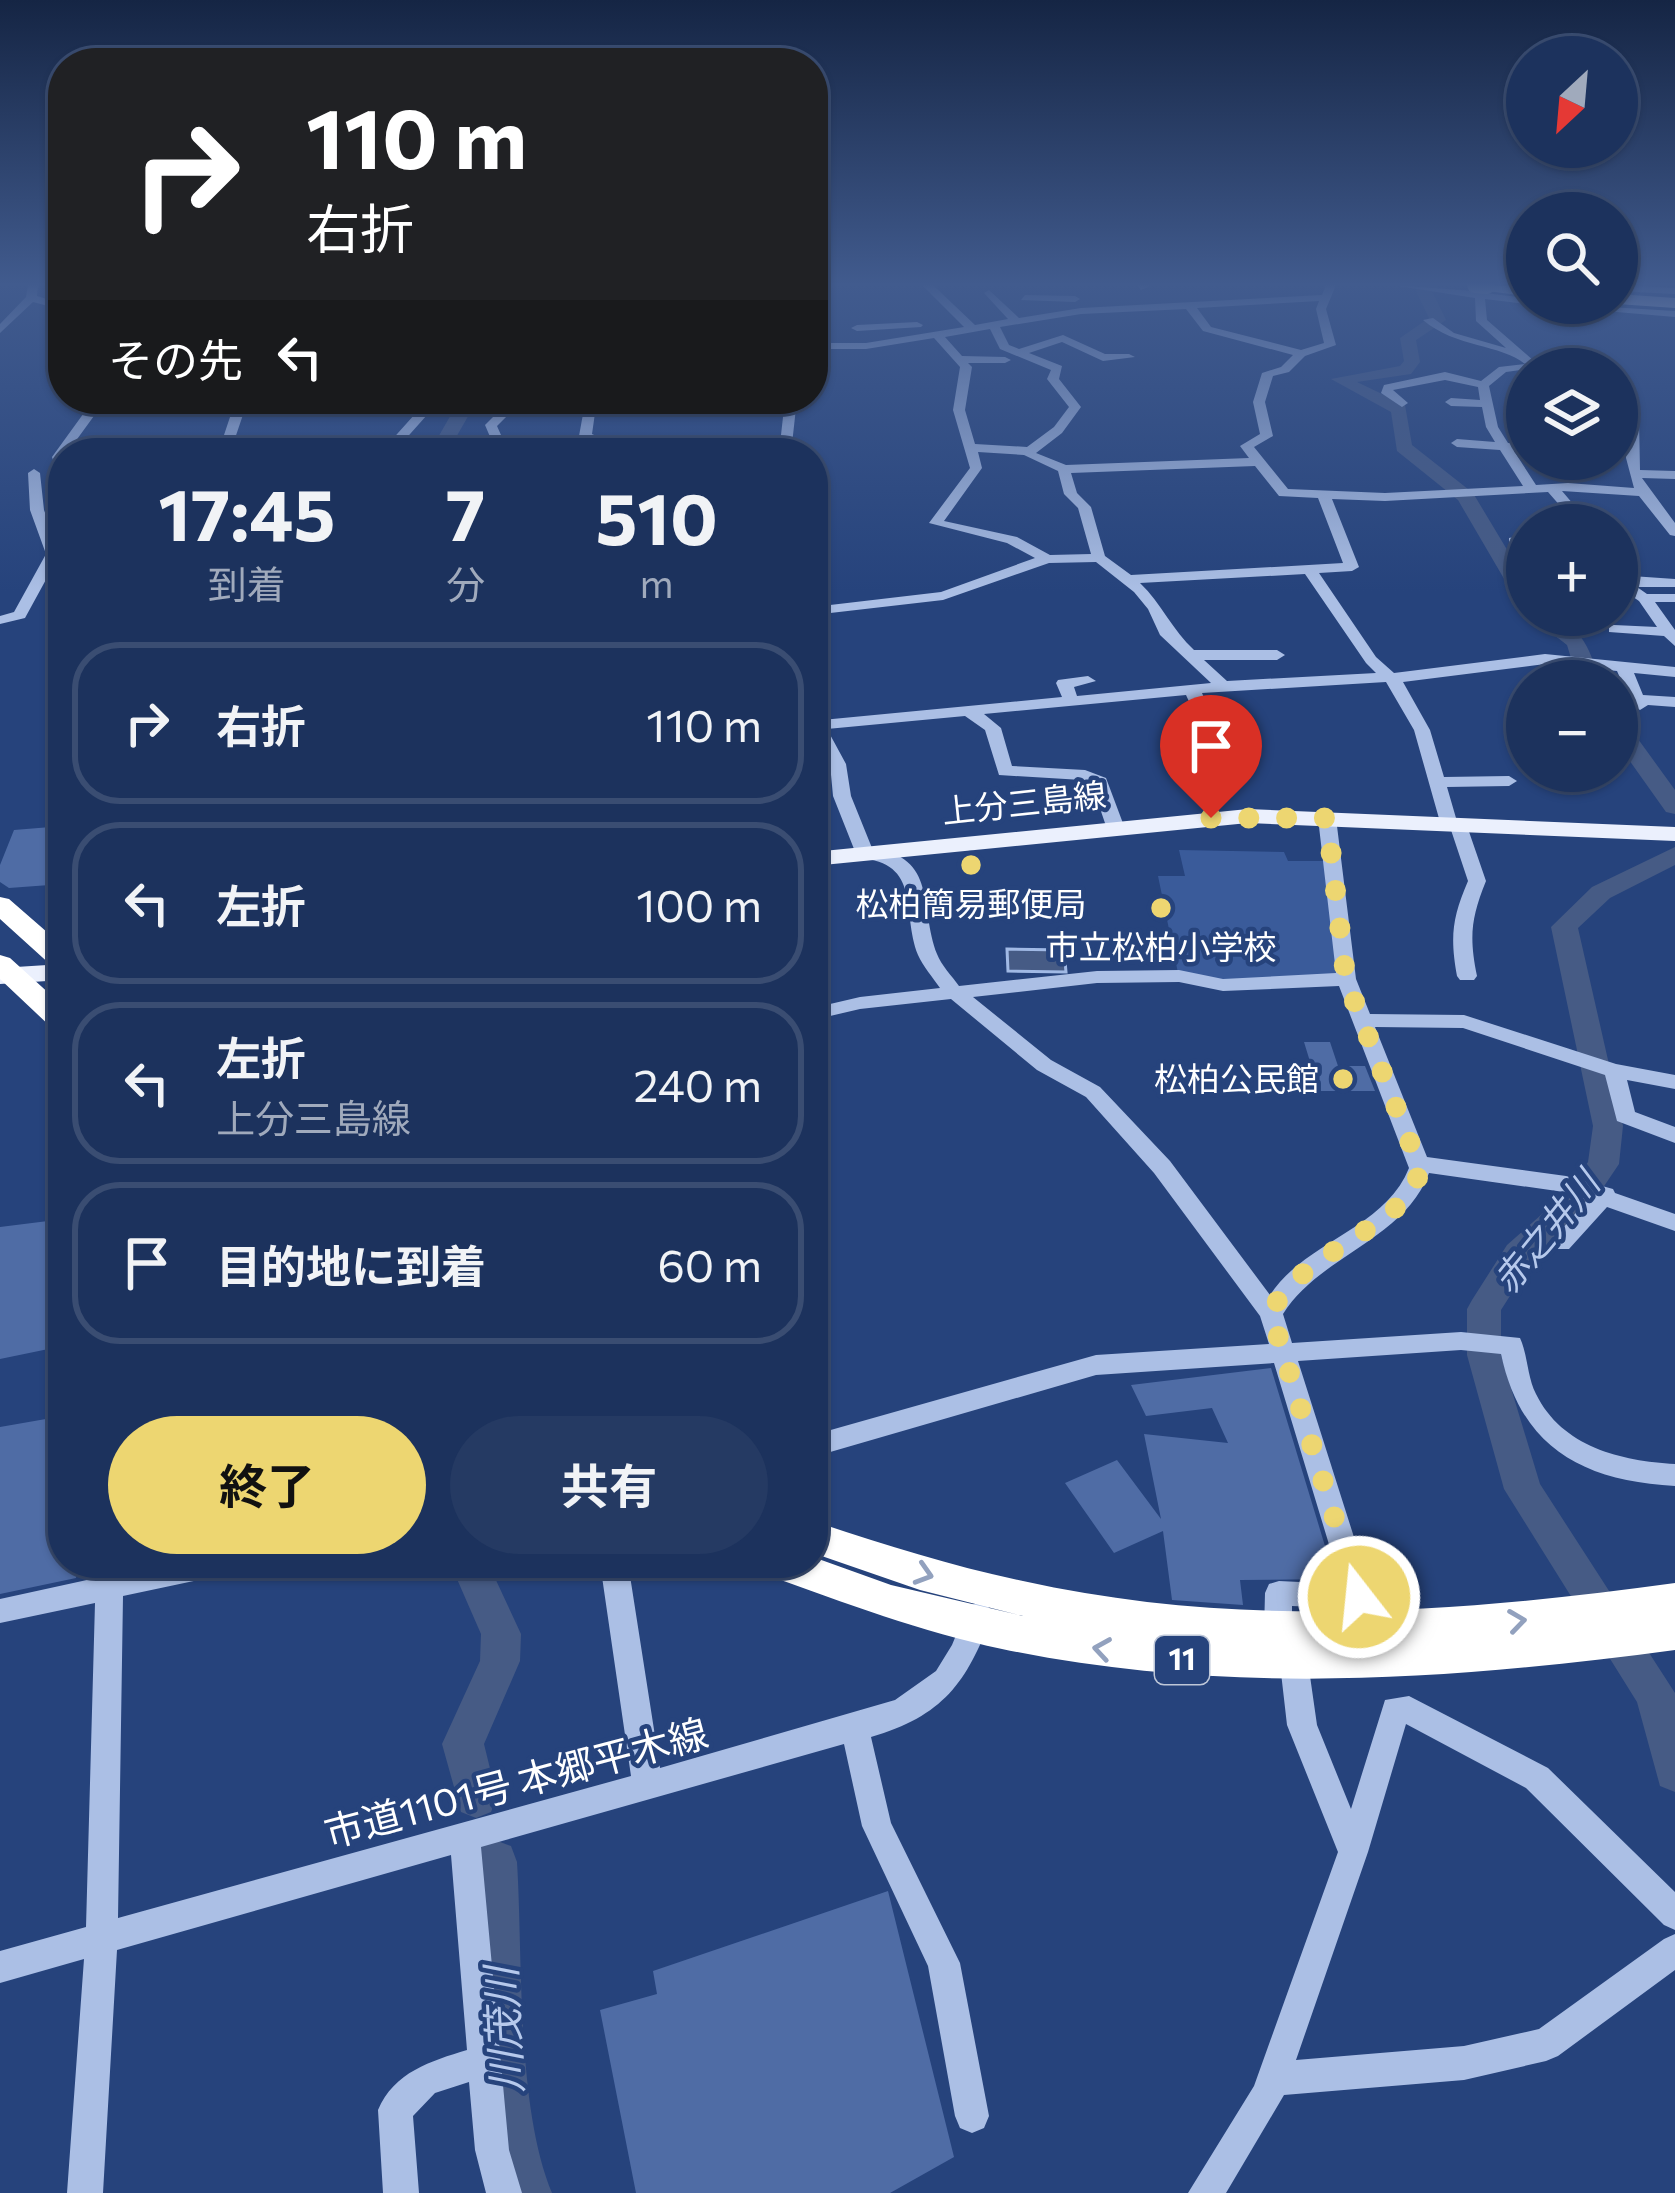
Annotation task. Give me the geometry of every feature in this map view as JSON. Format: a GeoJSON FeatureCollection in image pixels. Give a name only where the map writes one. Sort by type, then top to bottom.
{"type":"FeatureCollection","features":[{"type":"Feature","properties":{"kind":"highway"},"geometry":{"type":"LineString","coordinates":[[0,905],[48,948]]}},
{"type":"Feature","properties":{"kind":"highway"},"geometry":{"type":"LineString","coordinates":[[3,971],[48,1009]]}},
{"type":"Feature","properties":{"kind":"highway","name":"11"},"geometry":{"type":"LineString","coordinates":[[828,1543],[980,1609]]}},
{"type":"Feature","properties":{"kind":"highway","name":"11"},"geometry":{"type":"LineString","coordinates":[[828,1574],[1193,1662],[1286,1647],[1468,1657],[1668,1612]]}},
{"type":"Feature","properties":{"kind":"main road","name":"上分三島線"},"geometry":{"type":"LineString","coordinates":[[828,857],[1248,816],[1675,834]]}},
{"type":"Feature","properties":{"kind":"main road"},"geometry":{"type":"LineString","coordinates":[[3,971],[48,972]]}},
{"type":"Feature","properties":{"kind":"street"},"geometry":{"type":"LineString","coordinates":[[965,387],[959,410],[976,470],[936,523],[1012,540],[1047,559]]}},
{"type":"Feature","properties":{"kind":"street"},"geometry":{"type":"LineString","coordinates":[[1029,451],[1058,430],[1075,407],[1059,387]]}},
{"type":"Feature","properties":{"kind":"street"},"geometry":{"type":"LineString","coordinates":[[1264,387],[1259,414],[1267,436],[1246,446],[1284,493],[1325,498],[1531,488],[1640,492]]}},
{"type":"Feature","properties":{"kind":"street"},"geometry":{"type":"LineString","coordinates":[[1396,387],[1387,393],[1402,403]]}},
{"type":"Feature","properties":{"kind":"street"},"geometry":{"type":"LineString","coordinates":[[1484,387],[1492,427],[1506,447]]}},
{"type":"Feature","properties":{"kind":"street"},"geometry":{"type":"LineString","coordinates":[[1451,402],[1488,404]]}},
{"type":"Feature","properties":{"kind":"street"},"geometry":{"type":"LineString","coordinates":[[399,438],[422,414]]}},
{"type":"Feature","properties":{"kind":"street"},"geometry":{"type":"LineString","coordinates":[[497,438],[491,425],[503,414]]}},
{"type":"Feature","properties":{"kind":"street"},"geometry":{"type":"LineString","coordinates":[[1457,443],[1506,447]]}},
{"type":"Feature","properties":{"kind":"street"},"geometry":{"type":"LineString","coordinates":[[973,448],[1029,451],[1064,470],[1258,462]]}},
{"type":"Feature","properties":{"kind":"street"},"geometry":{"type":"LineString","coordinates":[[1064,470],[1071,494],[1084,507],[1099,558]]}},
{"type":"Feature","properties":{"kind":"street"},"geometry":{"type":"LineString","coordinates":[[34,473],[37,510],[48,534]]}},
{"type":"Feature","properties":{"kind":"street"},"geometry":{"type":"LineString","coordinates":[[1638,474],[1675,475]]}},
{"type":"Feature","properties":{"kind":"street"},"geometry":{"type":"LineString","coordinates":[[1526,480],[1531,488]]}},
{"type":"Feature","properties":{"kind":"street"},"geometry":{"type":"LineString","coordinates":[[1636,480],[1640,492],[1675,532]]}},
{"type":"Feature","properties":{"kind":"street"},"geometry":{"type":"LineString","coordinates":[[1552,488],[1566,504]]}},
{"type":"Feature","properties":{"kind":"street"},"geometry":{"type":"LineString","coordinates":[[1132,579],[1352,567],[1325,498]]}},
{"type":"Feature","properties":{"kind":"street"},"geometry":{"type":"LineString","coordinates":[[828,609],[943,596],[1047,559],[1099,558],[1132,579],[1162,620],[1165,632],[1224,687]]}},
{"type":"Feature","properties":{"kind":"street"},"geometry":{"type":"LineString","coordinates":[[0,620],[20,615],[48,568]]}},
{"type":"Feature","properties":{"kind":"street"},"geometry":{"type":"LineString","coordinates":[[1311,572],[1384,675],[1398,685],[1422,730],[1477,881],[1462,928],[1467,976]]}},
{"type":"Feature","properties":{"kind":"street"},"geometry":{"type":"LineString","coordinates":[[1638,583],[1675,583]]}},
{"type":"Feature","properties":{"kind":"street"},"geometry":{"type":"LineString","coordinates":[[1638,594],[1672,636]]}},
{"type":"Feature","properties":{"kind":"street"},"geometry":{"type":"LineString","coordinates":[[1644,598],[1675,598]]}},
{"type":"Feature","properties":{"kind":"street"},"geometry":{"type":"LineString","coordinates":[[1638,631],[1672,636]]}},
{"type":"Feature","properties":{"kind":"street"},"geometry":{"type":"LineString","coordinates":[[1194,656],[1274,648],[1288,684]]}},
{"type":"Feature","properties":{"kind":"street"},"geometry":{"type":"LineString","coordinates":[[828,723],[1506,667]]}},
{"type":"Feature","properties":{"kind":"street"},"geometry":{"type":"LineString","coordinates":[[1638,669],[1675,672]]}},
{"type":"Feature","properties":{"kind":"street"},"geometry":{"type":"LineString","coordinates":[[1072,702],[1064,683],[1088,681]]}},
{"type":"Feature","properties":{"kind":"street"},"geometry":{"type":"LineString","coordinates":[[1192,692],[1206,721]]}},
{"type":"Feature","properties":{"kind":"street"},"geometry":{"type":"LineString","coordinates":[[1638,700],[1675,702]]}},
{"type":"Feature","properties":{"kind":"street"},"geometry":{"type":"LineString","coordinates":[[968,712],[993,728],[1005,771],[1085,775],[1100,782],[1115,826]]}},
{"type":"Feature","properties":{"kind":"street"},"geometry":{"type":"LineString","coordinates":[[828,751],[869,853],[895,861],[912,878],[928,956],[951,989],[1044,1064],[1093,1091],[1162,1167],[1271,1313],[1287,1351],[1359,1597],[1280,1593],[1302,1725],[1353,1852]]}},
{"type":"Feature","properties":{"kind":"street"},"geometry":{"type":"LineString","coordinates":[[1438,782],[1497,784]]}},
{"type":"Feature","properties":{"kind":"street"},"geometry":{"type":"LineString","coordinates":[[1271,1313],[1279,1295],[1297,1277],[1410,1194],[1419,1165],[1346,980],[1327,818]]}},
{"type":"Feature","properties":{"kind":"street"},"geometry":{"type":"LineString","coordinates":[[828,1010],[860,1003],[1122,976],[1179,976],[1223,985],[1346,980]]}},
{"type":"Feature","properties":{"kind":"street"},"geometry":{"type":"LineString","coordinates":[[1360,1020],[1464,1022],[1614,1071],[1675,1082]]}},
{"type":"Feature","properties":{"kind":"street"},"geometry":{"type":"LineString","coordinates":[[1614,1071],[1625,1116],[1675,1135]]}},
{"type":"Feature","properties":{"kind":"street"},"geometry":{"type":"LineString","coordinates":[[1419,1165],[1574,1186],[1675,1223]]}},
{"type":"Feature","properties":{"kind":"street"},"geometry":{"type":"LineString","coordinates":[[1562,1243],[1605,1195]]}},
{"type":"Feature","properties":{"kind":"street"},"geometry":{"type":"LineString","coordinates":[[828,1442],[1096,1365],[1489,1343],[1511,1345],[1525,1400],[1574,1452],[1643,1474],[1675,1475]]}},
{"type":"Feature","properties":{"kind":"street"},"geometry":{"type":"LineString","coordinates":[[0,1611],[104,1578]]}},
{"type":"Feature","properties":{"kind":"street"},"geometry":{"type":"LineString","coordinates":[[85,2193],[102,1937],[110,1578]]}},
{"type":"Feature","properties":{"kind":"street"},"geometry":{"type":"LineString","coordinates":[[616,1578],[648,1787]]}},
{"type":"Feature","properties":{"kind":"street","name":"市道1101号 本郷平木線"},"geometry":{"type":"LineString","coordinates":[[0,1967],[855,1730],[925,1703],[958,1666],[980,1609]]}},
{"type":"Feature","properties":{"kind":"street"},"geometry":{"type":"LineString","coordinates":[[1206,2193],[1274,2079],[1353,1852],[1395,1710],[1409,1710],[1537,1778],[1675,1914]]}},
{"type":"Feature","properties":{"kind":"street"},"geometry":{"type":"LineString","coordinates":[[855,1730],[877,1826],[944,1963],[972,2116]]}},
{"type":"Feature","properties":{"kind":"street"},"geometry":{"type":"LineString","coordinates":[[465,1837],[492,2150],[504,2193]]}},
{"type":"Feature","properties":{"kind":"street"},"geometry":{"type":"LineString","coordinates":[[1274,2079],[1464,2063],[1546,2044],[1675,1950]]}},
{"type":"Feature","properties":{"kind":"street"},"geometry":{"type":"LineString","coordinates":[[401,2193],[395,2110],[425,2080],[486,2060]]}},
{"type":"Feature","properties":{"kind":"shaded area"},"geometry":{"type":"Polygon","coordinates":[[[1179,850],[1284,852],[1288,861],[1324,861],[1339,975],[1227,982],[1178,973],[1158,876],[1185,876],[1179,850]]]}},
{"type":"Feature","properties":{"kind":"shaded area"},"geometry":{"type":"Polygon","coordinates":[[[1007,949],[1064,950],[1066,972],[1008,971],[1007,949]]]}},
{"type":"Feature","properties":{"kind":"building"},"geometry":{"type":"Polygon","coordinates":[[[48,827],[48,885],[9,888],[0,882],[0,865],[14,830],[48,827]]]}},
{"type":"Feature","properties":{"kind":"building","name":"松柏公民館"},"geometry":{"type":"Polygon","coordinates":[[[1304,1042],[1330,1042],[1338,1066],[1365,1066],[1375,1091],[1319,1091],[1304,1042]]]}},
{"type":"Feature","properties":{"kind":"building"},"geometry":{"type":"Polygon","coordinates":[[[48,1222],[48,1349],[0,1359],[0,1227],[48,1222]]]}},
{"type":"Feature","properties":{"kind":"building"},"geometry":{"type":"Polygon","coordinates":[[[1271,1368],[1335,1579],[1240,1580],[1243,1605],[1172,1600],[1163,1531],[1114,1553],[1065,1483],[1117,1460],[1161,1519],[1144,1434],[1228,1443],[1212,1408],[1146,1416],[1131,1385],[1271,1368]]]}},
{"type":"Feature","properties":{"kind":"building"},"geometry":{"type":"Polygon","coordinates":[[[48,1419],[48,1578],[76,1578],[0,1594],[0,1427],[48,1419]]]}},
{"type":"Feature","properties":{"kind":"building"},"geometry":{"type":"Polygon","coordinates":[[[888,1891],[954,2157],[890,2193],[636,2193],[600,2010],[657,1994],[653,1971],[888,1891]]]}},
{"type":"Feature","properties":{"kind":"waterway","name":"赤之井川"},"geometry":{"type":"LineString","coordinates":[[1356,387],[1399,409],[1403,447],[1466,497],[1506,565]]}},
{"type":"Feature","properties":{"kind":"waterway","name":"川茂川"},"geometry":{"type":"LineString","coordinates":[[447,438],[460,414]]}},
{"type":"Feature","properties":{"kind":"waterway","name":"赤之井川"},"geometry":{"type":"LineString","coordinates":[[1568,636],[1577,642],[1583,660]]}},
{"type":"Feature","properties":{"kind":"waterway","name":"赤之井川"},"geometry":{"type":"LineString","coordinates":[[1638,755],[1675,807]]}},
{"type":"Feature","properties":{"kind":"waterway","name":"赤之井川"},"geometry":{"type":"LineString","coordinates":[[1675,855],[1601,892],[1564,927],[1608,1126],[1603,1164],[1579,1199],[1519,1254],[1484,1309],[1484,1355],[1523,1489],[1656,1696],[1675,1772]]}},
{"type":"Feature","properties":{"kind":"waterway","name":"川茂川"},"geometry":{"type":"LineString","coordinates":[[476,1578],[501,1634],[500,1661],[463,1744],[476,1797]]}},
{"type":"Feature","properties":{"kind":"waterway","name":"川茂川"},"geometry":{"type":"LineString","coordinates":[[495,1862],[506,2090],[518,2185],[527,2193]]}},
{"type":"Feature","properties":{"kind":"place","name":"松柏簡易郵便局"},"geometry":{"type":"Point","coordinates":[971,865]}},
{"type":"Feature","properties":{"kind":"place","name":"市立松柏小学校"},"geometry":{"type":"Point","coordinates":[1161,908]}},
{"type":"Feature","properties":{"kind":"place","name":"松柏公民館"},"geometry":{"type":"Point","coordinates":[1343,1079]}},
{"type":"Feature","properties":{"kind":"route"},"geometry":{"type":"LineString","coordinates":[[1211,818],[1327,818],[1346,980],[1420,1168],[1410,1194],[1297,1277],[1279,1295],[1271,1313],[1287,1351],[1359,1597]]}}]}
